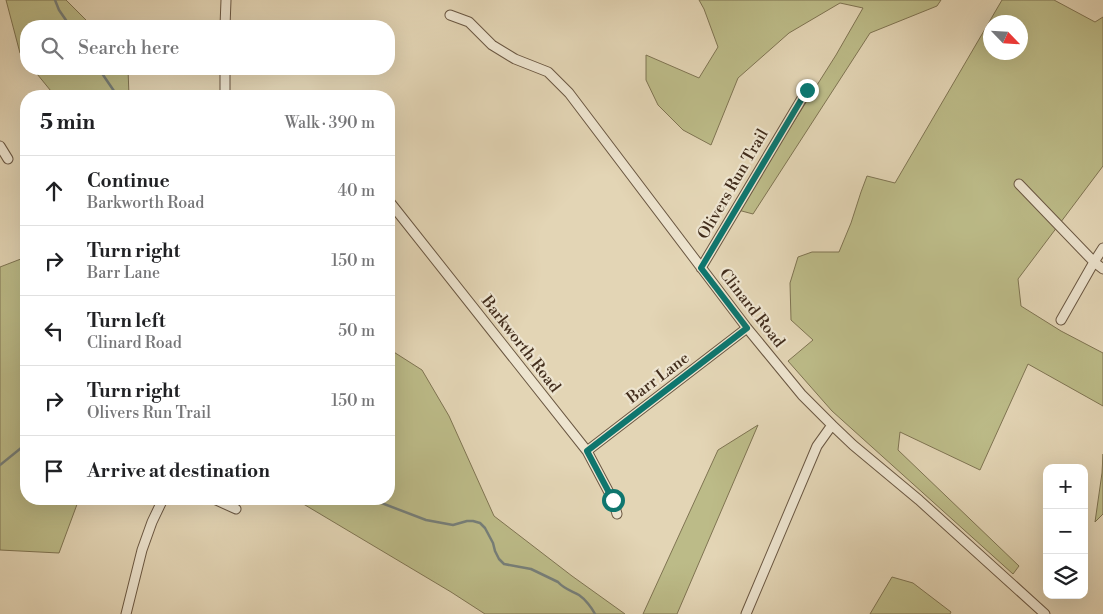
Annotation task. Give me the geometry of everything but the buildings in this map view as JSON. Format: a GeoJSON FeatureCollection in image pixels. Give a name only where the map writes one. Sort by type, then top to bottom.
{"type":"FeatureCollection","features":[{"type":"Feature","properties":{"kind":"street"},"geometry":{"type":"LineString","coordinates":[[225,20],[226,0]]}},
{"type":"Feature","properties":{"kind":"street","name":"Clinard Road"},"geometry":{"type":"LineString","coordinates":[[450,14],[469,22],[492,45],[515,59],[548,72],[568,93],[747,328],[802,395],[853,445],[919,500],[1045,614]]}},
{"type":"Feature","properties":{"kind":"street"},"geometry":{"type":"LineString","coordinates":[[225,75],[225,90]]}},
{"type":"Feature","properties":{"kind":"street","name":"Olivers Run Trail"},"geometry":{"type":"LineString","coordinates":[[701,268],[807,90]]}},
{"type":"Feature","properties":{"kind":"street"},"geometry":{"type":"LineString","coordinates":[[0,146],[8,159]]}},
{"type":"Feature","properties":{"kind":"street"},"geometry":{"type":"LineString","coordinates":[[1019,184],[1103,269]]}},
{"type":"Feature","properties":{"kind":"street","name":"Barkworth Road"},"geometry":{"type":"LineString","coordinates":[[395,209],[587,451],[613,500],[617,514]]}},
{"type":"Feature","properties":{"kind":"street"},"geometry":{"type":"LineString","coordinates":[[1061,320],[1103,248]]}},
{"type":"Feature","properties":{"kind":"street","name":"Barr Lane"},"geometry":{"type":"LineString","coordinates":[[587,451],[747,328]]}},
{"type":"Feature","properties":{"kind":"street"},"geometry":{"type":"LineString","coordinates":[[746,614],[817,446],[832,425]]}},
{"type":"Feature","properties":{"kind":"street"},"geometry":{"type":"LineString","coordinates":[[126,614],[142,550],[160,505]]}},
{"type":"Feature","properties":{"kind":"street"},"geometry":{"type":"LineString","coordinates":[[227,505],[236,509]]}},
{"type":"Feature","properties":{"kind":"shaded area"},"geometry":{"type":"Polygon","coordinates":[[[6,0],[66,0],[86,20],[20,20],[20,53],[6,0]]]}},
{"type":"Feature","properties":{"kind":"shaded area"},"geometry":{"type":"Polygon","coordinates":[[[699,0],[941,0],[937,6],[870,33],[753,214],[738,210],[836,55],[863,8],[840,3],[789,33],[738,78],[711,145],[683,130],[658,105],[646,80],[646,55],[699,78],[718,47],[699,0]]]}},
{"type":"Feature","properties":{"kind":"shaded area"},"geometry":{"type":"Polygon","coordinates":[[[1002,0],[1054,0],[1095,22],[1103,17],[1103,166],[1018,279],[1021,306],[1061,331],[1103,353],[1103,406],[1028,364],[980,470],[900,432],[898,450],[1019,566],[1013,574],[832,411],[788,361],[813,340],[791,320],[790,283],[798,257],[812,252],[839,252],[867,176],[895,183],[983,32],[983,60],[1028,60],[1028,15],[993,15],[1002,0]]]}},
{"type":"Feature","properties":{"kind":"shaded area"},"geometry":{"type":"Polygon","coordinates":[[[38,75],[128,75],[129,90],[50,90],[38,75]]]}},
{"type":"Feature","properties":{"kind":"shaded area"},"geometry":{"type":"Polygon","coordinates":[[[20,259],[20,505],[77,505],[59,553],[0,550],[0,267],[20,259]]]}},
{"type":"Feature","properties":{"kind":"shaded area"},"geometry":{"type":"Polygon","coordinates":[[[395,353],[422,370],[449,416],[494,516],[625,614],[485,614],[305,505],[395,505],[395,353]]]}},
{"type":"Feature","properties":{"kind":"shaded area"},"geometry":{"type":"Polygon","coordinates":[[[758,425],[677,614],[643,614],[718,450],[758,425]]]}},
{"type":"Feature","properties":{"kind":"shaded area"},"geometry":{"type":"Polygon","coordinates":[[[1103,454],[1103,514],[1095,522],[1102,473],[1103,454]]]}},
{"type":"Feature","properties":{"kind":"shaded area"},"geometry":{"type":"Polygon","coordinates":[[[892,577],[913,583],[951,612],[950,614],[870,614],[892,577]]]}},
{"type":"Feature","properties":{"kind":"waterway"},"geometry":{"type":"LineString","coordinates":[[55,0],[66,20]]}},
{"type":"Feature","properties":{"kind":"waterway"},"geometry":{"type":"LineString","coordinates":[[103,75],[113,90]]}},
{"type":"Feature","properties":{"kind":"waterway"},"geometry":{"type":"LineString","coordinates":[[0,465],[20,449]]}},
{"type":"Feature","properties":{"kind":"waterway"},"geometry":{"type":"LineString","coordinates":[[387,505],[426,520],[453,525],[467,521],[480,523],[485,528],[499,559],[504,564],[531,569],[558,582],[579,595],[595,614]]}},
{"type":"Feature","properties":{"kind":"route"},"geometry":{"type":"LineString","coordinates":[[613,500],[587,451],[747,328],[701,268],[807,90]]}}]}
